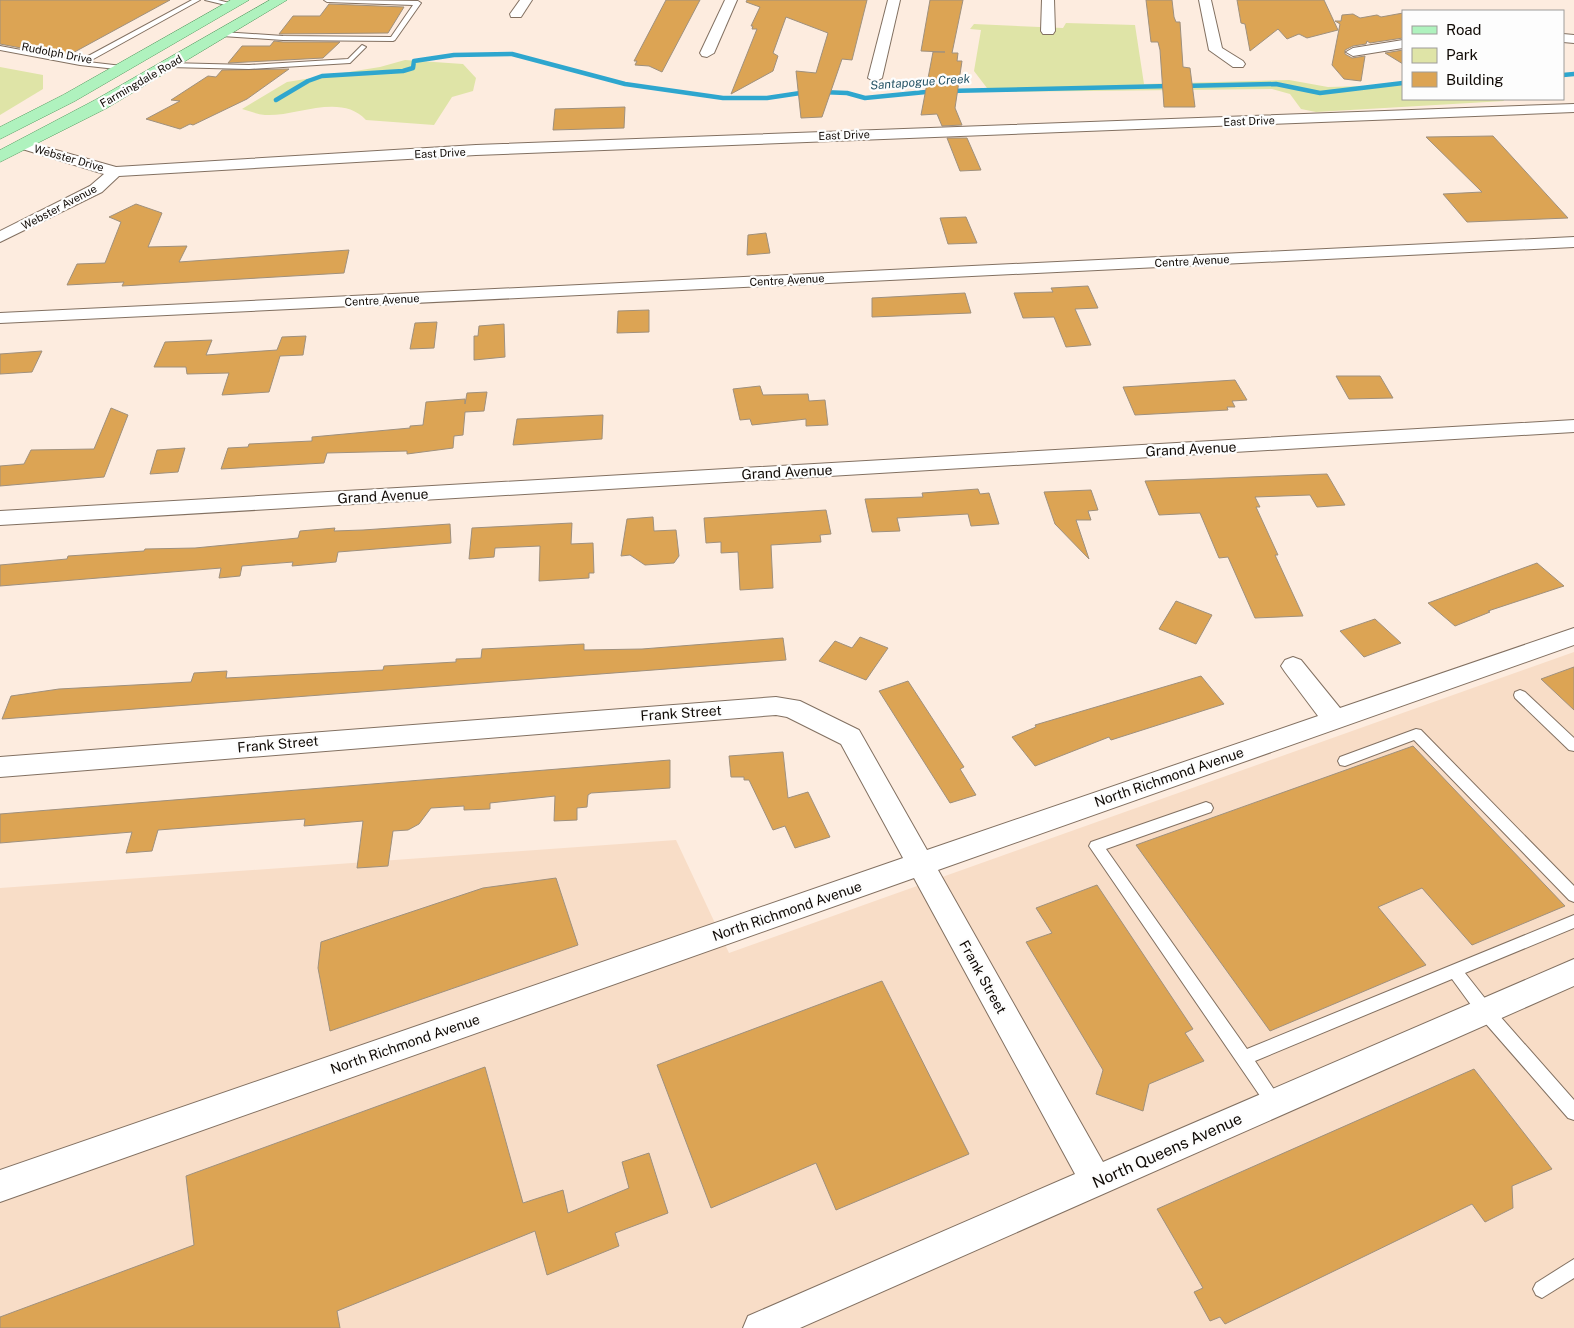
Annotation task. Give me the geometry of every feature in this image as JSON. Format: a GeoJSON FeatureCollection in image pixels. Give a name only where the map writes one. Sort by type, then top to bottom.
{"type":"FeatureCollection","features":[{"type":"Feature","properties":{"kind":"main road","name":"Farmingdale Road"},"geometry":{"type":"LineString","coordinates":[[0,157],[169,65],[280,0]]}},
{"type":"Feature","properties":{"kind":"main road","name":"Farmingdale Road"},"geometry":{"type":"LineString","coordinates":[[0,134],[116,72],[238,2]]}},
{"type":"Feature","properties":{"kind":"main road"},"geometry":{"type":"LineString","coordinates":[[24,145],[16,138],[19,132],[69,98]]}},
{"type":"Feature","properties":{"kind":"street"},"geometry":{"type":"LineString","coordinates":[[516,14],[526,0]]}},
{"type":"Feature","properties":{"kind":"street"},"geometry":{"type":"LineString","coordinates":[[707,53],[731,0]]}},
{"type":"Feature","properties":{"kind":"street"},"geometry":{"type":"LineString","coordinates":[[875,78],[894,0]]}},
{"type":"Feature","properties":{"kind":"street"},"geometry":{"type":"LineString","coordinates":[[1048,0],[1048,31]]}},
{"type":"Feature","properties":{"kind":"street"},"geometry":{"type":"LineString","coordinates":[[1206,0],[1216,50],[1238,64]]}},
{"type":"Feature","properties":{"kind":"street"},"geometry":{"type":"LineString","coordinates":[[1353,52],[1402,44]]}},
{"type":"Feature","properties":{"kind":"street","name":"East Drive"},"geometry":{"type":"LineString","coordinates":[[115,172],[496,150],[1574,108]]}},
{"type":"Feature","properties":{"kind":"street","name":"Webster Drive"},"geometry":{"type":"LineString","coordinates":[[24,145],[115,172]]}},
{"type":"Feature","properties":{"kind":"street","name":"Webster Avenue"},"geometry":{"type":"LineString","coordinates":[[0,238],[96,189],[115,172]]}},
{"type":"Feature","properties":{"kind":"street","name":"Centre Avenue"},"geometry":{"type":"LineString","coordinates":[[0,318],[1574,242]]}},
{"type":"Feature","properties":{"kind":"street","name":"Grand Avenue"},"geometry":{"type":"LineString","coordinates":[[0,518],[1574,426]]}},
{"type":"Feature","properties":{"kind":"street","name":"North Richmond Avenue"},"geometry":{"type":"LineString","coordinates":[[0,1186],[1574,636]]}},
{"type":"Feature","properties":{"kind":"street"},"geometry":{"type":"LineString","coordinates":[[1292,666],[1335,720]]}},
{"type":"Feature","properties":{"kind":"street","name":"Frank Street"},"geometry":{"type":"LineString","coordinates":[[0,767],[776,706],[791,708],[850,737],[1096,1181]]}},
{"type":"Feature","properties":{"kind":"street","name":"North Queens Avenue"},"geometry":{"type":"LineString","coordinates":[[760,1328],[1574,972]]}},
{"type":"Feature","properties":{"kind":"lane"},"geometry":{"type":"LineString","coordinates":[[80,63],[197,0]]}},
{"type":"Feature","properties":{"kind":"lane"},"geometry":{"type":"LineString","coordinates":[[208,0],[238,2]]}},
{"type":"Feature","properties":{"kind":"lane"},"geometry":{"type":"LineString","coordinates":[[222,34],[283,38],[393,39],[418,3],[327,0]]}},
{"type":"Feature","properties":{"kind":"lane"},"geometry":{"type":"LineString","coordinates":[[169,65],[249,66],[350,61],[362,47]]}},
{"type":"Feature","properties":{"kind":"lane"},"geometry":{"type":"LineString","coordinates":[[0,48],[80,63],[116,72]]}},
{"type":"Feature","properties":{"kind":"lane","name":"Rudolph Drive"},"geometry":{"type":"LineString","coordinates":[[0,54],[116,72]]}},
{"type":"Feature","properties":{"kind":"lane"},"geometry":{"type":"LineString","coordinates":[[1520,694],[1574,746]]}},
{"type":"Feature","properties":{"kind":"lane"},"geometry":{"type":"LineString","coordinates":[[1345,761],[1416,734],[1574,896]]}},
{"type":"Feature","properties":{"kind":"lane"},"geometry":{"type":"LineString","coordinates":[[1206,808],[1096,846],[1275,1103]]}},
{"type":"Feature","properties":{"kind":"lane"},"geometry":{"type":"LineString","coordinates":[[1243,1058],[1574,921]]}},
{"type":"Feature","properties":{"kind":"lane"},"geometry":{"type":"LineString","coordinates":[[1455,971],[1485,1011],[1574,1112]]}},
{"type":"Feature","properties":{"kind":"lane"},"geometry":{"type":"LineString","coordinates":[[1542,1289],[1574,1268]]}},
{"type":"Feature","properties":{"kind":"shaded area"},"geometry":{"type":"Polygon","coordinates":[[[1574,652],[1574,1328],[0,1328],[0,888],[676,840],[729,953],[1574,652]]]}},
{"type":"Feature","properties":{"kind":"green space"},"geometry":{"type":"Polygon","coordinates":[[[1066,23],[1135,25],[1144,84],[1289,80],[1328,87],[1402,85],[1402,100],[1504,101],[1316,112],[1301,109],[1290,94],[1272,89],[990,92],[974,71],[981,30],[970,29],[974,24],[1063,28],[1066,23]]]}},
{"type":"Feature","properties":{"kind":"green space"},"geometry":{"type":"Polygon","coordinates":[[[405,60],[463,64],[476,78],[473,91],[452,97],[434,125],[366,120],[356,112],[344,108],[317,108],[277,115],[265,115],[242,109],[287,82],[380,67],[405,60]]]}},
{"type":"Feature","properties":{"kind":"green space"},"geometry":{"type":"Polygon","coordinates":[[[0,67],[43,75],[43,89],[0,115],[0,67]]]}},
{"type":"Feature","properties":{"kind":"building"},"geometry":{"type":"Polygon","coordinates":[[[0,0],[170,0],[69,55],[63,56],[0,44],[0,0]]]}},
{"type":"Feature","properties":{"kind":"building"},"geometry":{"type":"Polygon","coordinates":[[[666,0],[700,0],[662,72],[649,66],[635,65],[637,61],[634,61],[666,0]]]}},
{"type":"Feature","properties":{"kind":"building"},"geometry":{"type":"Polygon","coordinates":[[[747,0],[867,0],[852,60],[842,59],[822,117],[801,118],[796,71],[816,73],[828,33],[786,17],[773,53],[778,56],[773,71],[731,94],[757,29],[752,29],[753,26],[751,26],[760,7],[746,2],[747,0]]]}},
{"type":"Feature","properties":{"kind":"building"},"geometry":{"type":"Polygon","coordinates":[[[930,0],[963,0],[952,53],[958,53],[957,61],[962,61],[955,108],[962,125],[942,126],[937,114],[921,115],[933,52],[945,52],[921,51],[930,0]]]}},
{"type":"Feature","properties":{"kind":"building"},"geometry":{"type":"Polygon","coordinates":[[[1146,0],[1172,0],[1174,17],[1176,22],[1180,22],[1183,67],[1190,68],[1195,107],[1164,107],[1160,50],[1158,42],[1151,42],[1146,0]]]}},
{"type":"Feature","properties":{"kind":"building"},"geometry":{"type":"Polygon","coordinates":[[[1237,0],[1324,0],[1338,30],[1307,38],[1299,34],[1287,39],[1278,29],[1250,51],[1245,24],[1241,23],[1237,0]]]}},
{"type":"Feature","properties":{"kind":"building"},"geometry":{"type":"Polygon","coordinates":[[[329,4],[404,7],[388,33],[279,34],[293,16],[320,16],[329,4]]]}},
{"type":"Feature","properties":{"kind":"building"},"geometry":{"type":"Polygon","coordinates":[[[1402,13],[1402,38],[1370,43],[1367,41],[1366,44],[1353,46],[1345,50],[1345,54],[1352,58],[1365,56],[1361,81],[1344,79],[1332,65],[1340,24],[1335,21],[1341,21],[1342,15],[1353,14],[1360,18],[1377,15],[1381,17],[1402,13]]]}},
{"type":"Feature","properties":{"kind":"building"},"geometry":{"type":"Polygon","coordinates":[[[274,41],[340,42],[323,58],[228,63],[242,46],[270,46],[274,41]]]}},
{"type":"Feature","properties":{"kind":"building"},"geometry":{"type":"Polygon","coordinates":[[[1402,50],[1402,63],[1385,53],[1402,50]]]}},
{"type":"Feature","properties":{"kind":"building"},"geometry":{"type":"Polygon","coordinates":[[[289,69],[247,99],[193,125],[190,124],[180,129],[146,119],[180,101],[171,100],[208,76],[216,77],[222,70],[289,69]]]}},
{"type":"Feature","properties":{"kind":"building"},"geometry":{"type":"Polygon","coordinates":[[[625,107],[624,128],[553,130],[555,109],[625,107]]]}},
{"type":"Feature","properties":{"kind":"building"},"geometry":{"type":"Polygon","coordinates":[[[1493,136],[1568,218],[1467,222],[1443,194],[1482,192],[1426,137],[1493,136]]]}},
{"type":"Feature","properties":{"kind":"building"},"geometry":{"type":"Polygon","coordinates":[[[947,138],[967,138],[981,170],[960,171],[947,138]]]}},
{"type":"Feature","properties":{"kind":"building"},"geometry":{"type":"Polygon","coordinates":[[[136,204],[162,213],[148,247],[187,246],[179,262],[349,250],[344,273],[122,286],[124,282],[67,285],[77,264],[105,263],[121,222],[109,217],[136,204]]]}},
{"type":"Feature","properties":{"kind":"building"},"geometry":{"type":"Polygon","coordinates":[[[966,217],[977,243],[948,244],[940,218],[966,217]]]}},
{"type":"Feature","properties":{"kind":"building"},"geometry":{"type":"Polygon","coordinates":[[[766,233],[770,253],[747,255],[748,235],[766,233]]]}},
{"type":"Feature","properties":{"kind":"building"},"geometry":{"type":"Polygon","coordinates":[[[1088,286],[1098,308],[1075,309],[1091,345],[1066,347],[1054,317],[1023,318],[1014,293],[1053,292],[1051,288],[1088,286]]]}},
{"type":"Feature","properties":{"kind":"building"},"geometry":{"type":"Polygon","coordinates":[[[965,293],[971,313],[872,317],[872,298],[965,293]]]}},
{"type":"Feature","properties":{"kind":"building"},"geometry":{"type":"Polygon","coordinates":[[[649,310],[649,332],[617,333],[618,311],[649,310]]]}},
{"type":"Feature","properties":{"kind":"building"},"geometry":{"type":"Polygon","coordinates":[[[437,322],[434,348],[410,349],[415,323],[437,322]]]}},
{"type":"Feature","properties":{"kind":"building"},"geometry":{"type":"Polygon","coordinates":[[[504,324],[505,357],[474,360],[474,336],[478,336],[479,326],[504,324]]]}},
{"type":"Feature","properties":{"kind":"building"},"geometry":{"type":"Polygon","coordinates":[[[306,336],[303,355],[280,356],[269,392],[222,395],[229,373],[187,374],[186,367],[154,367],[165,342],[212,340],[206,355],[277,350],[282,337],[306,336]]]}},
{"type":"Feature","properties":{"kind":"building"},"geometry":{"type":"Polygon","coordinates":[[[42,351],[32,372],[0,374],[0,354],[42,351]]]}},
{"type":"Feature","properties":{"kind":"building"},"geometry":{"type":"Polygon","coordinates":[[[1336,376],[1380,376],[1393,398],[1349,399],[1336,376]]]}},
{"type":"Feature","properties":{"kind":"building"},"geometry":{"type":"Polygon","coordinates":[[[1235,380],[1247,400],[1232,401],[1235,407],[1227,407],[1228,410],[1135,415],[1123,387],[1235,380]]]}},
{"type":"Feature","properties":{"kind":"building"},"geometry":{"type":"Polygon","coordinates":[[[760,386],[763,395],[808,394],[809,401],[825,400],[828,425],[806,426],[806,419],[752,425],[750,419],[740,420],[733,389],[760,386]]]}},
{"type":"Feature","properties":{"kind":"building"},"geometry":{"type":"Polygon","coordinates":[[[487,392],[484,411],[465,412],[463,435],[454,436],[453,448],[407,454],[407,451],[327,453],[324,463],[221,469],[228,448],[248,447],[249,444],[312,441],[312,437],[410,428],[410,426],[423,425],[426,402],[465,399],[465,404],[467,393],[487,392]]]}},
{"type":"Feature","properties":{"kind":"building"},"geometry":{"type":"Polygon","coordinates":[[[111,408],[128,415],[104,477],[0,486],[0,466],[24,464],[31,450],[94,449],[111,408]]]}},
{"type":"Feature","properties":{"kind":"building"},"geometry":{"type":"Polygon","coordinates":[[[603,415],[602,439],[513,445],[517,419],[603,415]]]}},
{"type":"Feature","properties":{"kind":"building"},"geometry":{"type":"Polygon","coordinates":[[[185,448],[178,472],[150,474],[157,450],[185,448]]]}},
{"type":"Feature","properties":{"kind":"building"},"geometry":{"type":"Polygon","coordinates":[[[1327,474],[1345,505],[1317,507],[1310,495],[1255,497],[1260,507],[1256,507],[1278,555],[1275,555],[1303,616],[1255,618],[1228,557],[1219,558],[1200,513],[1159,515],[1145,481],[1327,474]]]}},
{"type":"Feature","properties":{"kind":"building"},"geometry":{"type":"Polygon","coordinates":[[[978,489],[980,494],[989,493],[999,524],[971,526],[968,514],[897,518],[900,531],[872,532],[865,499],[923,497],[922,493],[978,489]]]}},
{"type":"Feature","properties":{"kind":"building"},"geometry":{"type":"Polygon","coordinates":[[[1091,490],[1098,510],[1088,511],[1091,520],[1076,520],[1089,559],[1055,524],[1044,492],[1091,490]]]}},
{"type":"Feature","properties":{"kind":"building"},"geometry":{"type":"Polygon","coordinates":[[[826,510],[831,534],[820,535],[821,542],[771,545],[773,588],[740,590],[738,552],[721,553],[721,542],[706,543],[704,518],[826,510]]]}},
{"type":"Feature","properties":{"kind":"building"},"geometry":{"type":"Polygon","coordinates":[[[653,517],[654,531],[676,530],[679,556],[674,563],[645,565],[630,555],[621,556],[627,519],[653,517]]]}},
{"type":"Feature","properties":{"kind":"building"},"geometry":{"type":"Polygon","coordinates":[[[572,523],[571,544],[593,543],[594,573],[589,573],[589,578],[539,581],[540,546],[495,548],[494,557],[469,559],[472,528],[572,523]]]}},
{"type":"Feature","properties":{"kind":"building"},"geometry":{"type":"Polygon","coordinates":[[[450,524],[451,543],[338,552],[336,562],[292,566],[293,562],[242,566],[240,576],[219,578],[221,568],[0,586],[0,565],[67,559],[68,556],[144,551],[145,549],[195,548],[298,538],[300,531],[335,528],[334,531],[363,530],[450,524]]]}},
{"type":"Feature","properties":{"kind":"building"},"geometry":{"type":"Polygon","coordinates":[[[1537,563],[1564,586],[1488,611],[1490,612],[1455,626],[1428,603],[1537,563]]]}},
{"type":"Feature","properties":{"kind":"building"},"geometry":{"type":"Polygon","coordinates":[[[1176,601],[1212,615],[1196,644],[1159,629],[1176,601]]]}},
{"type":"Feature","properties":{"kind":"building"},"geometry":{"type":"Polygon","coordinates":[[[1375,619],[1401,643],[1364,657],[1340,631],[1375,619]]]}},
{"type":"Feature","properties":{"kind":"building"},"geometry":{"type":"Polygon","coordinates":[[[860,637],[888,648],[866,680],[819,661],[835,641],[852,648],[860,637]]]}},
{"type":"Feature","properties":{"kind":"building"},"geometry":{"type":"Polygon","coordinates":[[[783,638],[786,660],[2,719],[11,696],[59,689],[191,682],[194,673],[227,671],[226,678],[383,670],[384,666],[456,662],[456,659],[481,658],[482,649],[584,644],[584,650],[642,649],[783,638]]]}},
{"type":"Feature","properties":{"kind":"building"},"geometry":{"type":"Polygon","coordinates":[[[1574,667],[1574,710],[1541,679],[1574,667]]]}},
{"type":"Feature","properties":{"kind":"building"},"geometry":{"type":"Polygon","coordinates":[[[1201,676],[1224,704],[1111,740],[1109,737],[1035,766],[1012,737],[1036,727],[1035,725],[1201,676]]]}},
{"type":"Feature","properties":{"kind":"building"},"geometry":{"type":"Polygon","coordinates":[[[908,681],[964,767],[960,769],[976,795],[950,803],[879,691],[908,681]]]}},
{"type":"Feature","properties":{"kind":"building"},"geometry":{"type":"Polygon","coordinates":[[[1413,746],[1565,906],[1472,945],[1422,888],[1378,907],[1426,965],[1270,1031],[1136,845],[1413,746]]]}},
{"type":"Feature","properties":{"kind":"building"},"geometry":{"type":"Polygon","coordinates":[[[783,752],[788,798],[808,792],[830,837],[795,848],[785,826],[773,830],[749,780],[744,780],[744,777],[731,777],[729,756],[783,752]]]}},
{"type":"Feature","properties":{"kind":"building"},"geometry":{"type":"Polygon","coordinates":[[[670,760],[670,788],[591,793],[588,795],[587,807],[577,808],[577,820],[554,821],[555,796],[490,803],[490,809],[464,810],[464,806],[431,808],[419,824],[408,830],[393,831],[388,866],[357,868],[363,821],[304,826],[305,819],[158,830],[152,851],[126,853],[132,832],[0,843],[0,814],[670,760]]]}},
{"type":"Feature","properties":{"kind":"building"},"geometry":{"type":"Polygon","coordinates":[[[556,878],[578,945],[330,1031],[318,968],[321,942],[483,888],[556,878]]]}},
{"type":"Feature","properties":{"kind":"building"},"geometry":{"type":"Polygon","coordinates":[[[1097,885],[1193,1029],[1185,1033],[1204,1061],[1149,1084],[1143,1111],[1096,1094],[1103,1070],[1026,942],[1052,933],[1036,908],[1097,885]]]}},
{"type":"Feature","properties":{"kind":"building"},"geometry":{"type":"Polygon","coordinates":[[[882,981],[969,1154],[836,1210],[816,1163],[711,1208],[657,1065],[882,981]]]}},
{"type":"Feature","properties":{"kind":"building"},"geometry":{"type":"Polygon","coordinates":[[[485,1067],[523,1203],[563,1190],[568,1213],[629,1188],[622,1162],[649,1153],[668,1213],[615,1233],[619,1246],[547,1275],[535,1231],[337,1311],[340,1328],[0,1328],[0,1317],[194,1245],[186,1176],[485,1067]]]}},
{"type":"Feature","properties":{"kind":"building"},"geometry":{"type":"Polygon","coordinates":[[[1474,1069],[1552,1169],[1512,1186],[1513,1208],[1485,1222],[1472,1204],[1225,1324],[1220,1317],[1210,1321],[1194,1292],[1203,1288],[1157,1209],[1474,1069]]]}},
{"type":"Feature","properties":{"kind":"waterway","name":"Santapogue Creek"},"geometry":{"type":"LineString","coordinates":[[276,100],[308,81],[322,76],[403,71],[413,68],[414,61],[454,55],[512,54],[625,84],[723,98],[767,98],[807,92]]}},
{"type":"Feature","properties":{"kind":"waterway","name":"Santapogue Creek"},"geometry":{"type":"LineString","coordinates":[[1564,75],[1574,74]]}},
{"type":"Feature","properties":{"kind":"waterway","name":"Santapogue Creek"},"geometry":{"type":"LineString","coordinates":[[1182,86],[1276,84],[1320,93],[1402,83]]}},
{"type":"Feature","properties":{"kind":"waterway","name":"Santapogue Creek"},"geometry":{"type":"LineString","coordinates":[[947,91],[1171,86]]}},
{"type":"Feature","properties":{"kind":"waterway","name":"Santapogue Creek"},"geometry":{"type":"LineString","coordinates":[[821,92],[847,93],[865,98],[936,91]]}}]}
